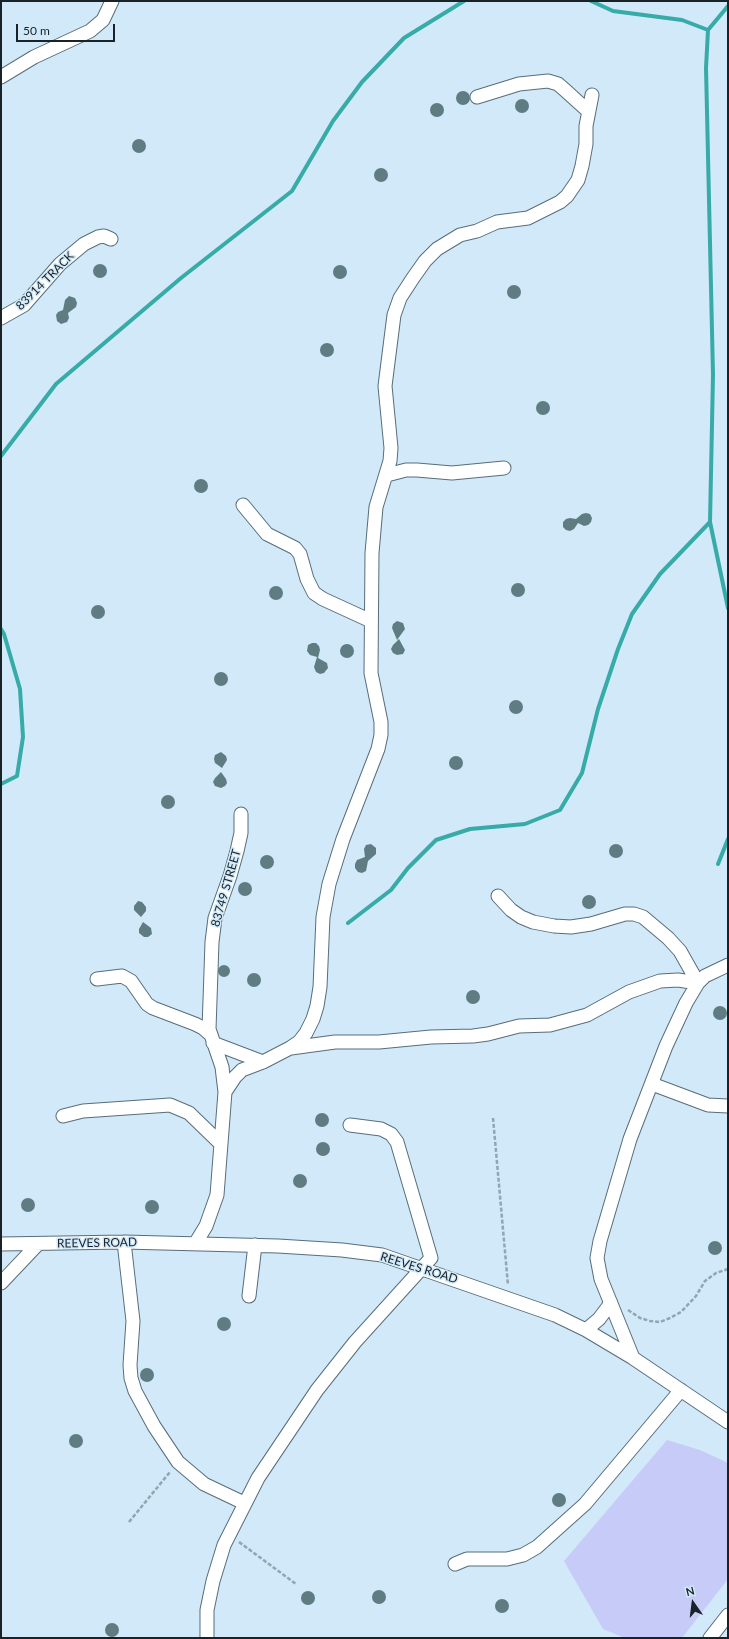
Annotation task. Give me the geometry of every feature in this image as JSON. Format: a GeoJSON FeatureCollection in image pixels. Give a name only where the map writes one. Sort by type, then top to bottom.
{"type":"FeatureCollection","features":[{"type":"Feature","properties":{"kind":"street"},"geometry":{"type":"LineString","coordinates":[[1,77],[34,57],[90,32],[103,20],[112,1]]}},
{"type":"Feature","properties":{"kind":"street"},"geometry":{"type":"LineString","coordinates":[[477,97],[519,84],[548,81],[558,84],[588,111]]}},
{"type":"Feature","properties":{"kind":"street"},"geometry":{"type":"LineString","coordinates":[[225,1092],[235,1077],[242,1070],[263,1062],[290,1048],[299,1042],[306,1032],[317,1006],[320,987],[324,917],[329,884],[343,839],[378,749],[381,736],[379,706],[371,673],[374,523],[376,507],[390,461],[391,448],[385,386],[394,315],[400,298],[425,261],[437,249],[449,241],[460,235],[497,222],[528,218],[560,202],[567,196],[578,180],[582,166],[586,144],[588,111],[592,95]]}},
{"type":"Feature","properties":{"kind":"street","name":"83914 TRACK"},"geometry":{"type":"LineString","coordinates":[[1,318],[24,305],[60,264],[84,244],[98,237],[104,236],[111,239]]}},
{"type":"Feature","properties":{"kind":"street"},"geometry":{"type":"LineString","coordinates":[[386,475],[406,470],[452,473],[504,468]]}},
{"type":"Feature","properties":{"kind":"street"},"geometry":{"type":"LineString","coordinates":[[243,505],[267,534],[295,548],[300,554],[307,579],[314,593],[323,599],[371,621]]}},
{"type":"Feature","properties":{"kind":"street","name":"83749 STREET"},"geometry":{"type":"LineString","coordinates":[[195,1244],[209,1221],[217,1195],[225,1092],[222,1066],[212,1039],[209,1023],[214,924],[234,865],[241,834],[241,814]]}},
{"type":"Feature","properties":{"kind":"street"},"geometry":{"type":"LineString","coordinates":[[498,896],[511,910],[521,917],[533,922],[554,926],[571,927],[592,924],[625,914],[634,914],[643,917],[668,938],[680,951],[698,983]]}},
{"type":"Feature","properties":{"kind":"street"},"geometry":{"type":"LineString","coordinates":[[633,1358],[601,1279],[597,1258],[600,1241],[630,1139],[666,1046],[689,997],[698,983],[705,976],[728,966]]}},
{"type":"Feature","properties":{"kind":"street"},"geometry":{"type":"LineString","coordinates":[[98,979],[122,976],[131,980],[148,1004],[153,1008],[204,1028],[212,1039],[263,1062]]}},
{"type":"Feature","properties":{"kind":"street"},"geometry":{"type":"LineString","coordinates":[[290,1048],[335,1042],[379,1042],[431,1037],[473,1036],[488,1034],[519,1026],[550,1025],[587,1015],[629,992],[660,981],[673,980],[698,983]]}},
{"type":"Feature","properties":{"kind":"street"},"geometry":{"type":"LineString","coordinates":[[652,1084],[708,1105],[728,1106]]}},
{"type":"Feature","properties":{"kind":"street"},"geometry":{"type":"LineString","coordinates":[[63,1116],[83,1111],[170,1105],[188,1113],[220,1143]]}},
{"type":"Feature","properties":{"kind":"street"},"geometry":{"type":"LineString","coordinates":[[207,1638],[206,1610],[224,1545],[258,1478],[317,1390],[356,1342],[431,1258],[397,1142],[391,1134],[380,1129],[350,1125]]}},
{"type":"Feature","properties":{"kind":"street"},"geometry":{"type":"LineString","coordinates":[[124,1242],[133,1321],[130,1365],[131,1378],[135,1391],[154,1426],[178,1462],[204,1484],[244,1503]]}},
{"type":"Feature","properties":{"kind":"street","name":"REEVES ROAD"},"geometry":{"type":"LineString","coordinates":[[1,1244],[37,1245],[124,1242],[255,1245],[342,1250],[382,1255],[555,1314],[586,1330],[633,1358],[728,1422]]}},
{"type":"Feature","properties":{"kind":"street"},"geometry":{"type":"LineString","coordinates":[[1,1283],[37,1245]]}},
{"type":"Feature","properties":{"kind":"street"},"geometry":{"type":"LineString","coordinates":[[249,1296],[255,1245]]}},
{"type":"Feature","properties":{"kind":"street"},"geometry":{"type":"LineString","coordinates":[[586,1330],[599,1319],[611,1303]]}},
{"type":"Feature","properties":{"kind":"street"},"geometry":{"type":"LineString","coordinates":[[455,1564],[467,1559],[507,1559],[537,1548],[585,1504],[681,1390]]}},
{"type":"Feature","properties":{"kind":"street"},"geometry":{"type":"LineString","coordinates":[[710,1638],[728,1615]]}},
{"type":"Feature","properties":{"kind":"path"},"geometry":{"type":"LineString","coordinates":[[492,1118],[509,1298]]}},
{"type":"Feature","properties":{"kind":"path"},"geometry":{"type":"LineString","coordinates":[[611,1303],[640,1318],[660,1322],[681,1312],[696,1296],[705,1281],[716,1272],[728,1269]]}},
{"type":"Feature","properties":{"kind":"path"},"geometry":{"type":"LineString","coordinates":[[129,1522],[178,1462]]}},
{"type":"Feature","properties":{"kind":"path"},"geometry":{"type":"LineString","coordinates":[[229,1535],[296,1584]]}},
{"type":"Feature","properties":{"kind":"shaded area"},"geometry":{"type":"Polygon","coordinates":[[[667,1440],[700,1450],[728,1463],[728,1579],[682,1638],[625,1638],[603,1629],[564,1561],[667,1440]]]}},
{"type":"Feature","properties":{"kind":"building"},"geometry":{"type":"Polygon","coordinates":[[[463,91],[468,93],[470,98],[468,103],[463,105],[458,103],[456,98],[458,93],[463,91]]]}},
{"type":"Feature","properties":{"kind":"building"},"geometry":{"type":"Polygon","coordinates":[[[522,99],[527,101],[529,106],[527,111],[522,113],[517,111],[515,106],[517,101],[522,99]]]}},
{"type":"Feature","properties":{"kind":"building"},"geometry":{"type":"Polygon","coordinates":[[[437,103],[442,105],[444,110],[442,115],[437,117],[432,115],[430,110],[432,105],[437,103]]]}},
{"type":"Feature","properties":{"kind":"building"},"geometry":{"type":"Polygon","coordinates":[[[139,139],[144,141],[146,146],[144,151],[139,153],[134,151],[132,146],[134,141],[139,139]]]}},
{"type":"Feature","properties":{"kind":"building"},"geometry":{"type":"Polygon","coordinates":[[[381,168],[386,170],[388,175],[386,180],[381,182],[376,180],[374,175],[376,170],[381,168]]]}},
{"type":"Feature","properties":{"kind":"building"},"geometry":{"type":"Polygon","coordinates":[[[100,264],[105,266],[107,271],[105,276],[100,278],[95,276],[93,271],[95,266],[100,264]]]}},
{"type":"Feature","properties":{"kind":"building"},"geometry":{"type":"Polygon","coordinates":[[[340,265],[345,267],[347,272],[345,277],[340,279],[335,277],[333,272],[335,267],[340,265]]]}},
{"type":"Feature","properties":{"kind":"building"},"geometry":{"type":"Polygon","coordinates":[[[514,285],[519,287],[521,292],[519,297],[514,299],[509,297],[507,292],[509,287],[514,285]]]}},
{"type":"Feature","properties":{"kind":"building"},"geometry":{"type":"Polygon","coordinates":[[[69,296],[75,298],[77,303],[76,307],[68,313],[69,318],[67,322],[61,324],[57,321],[56,315],[58,312],[63,310],[65,300],[69,296]]]}},
{"type":"Feature","properties":{"kind":"building"},"geometry":{"type":"Polygon","coordinates":[[[327,343],[332,345],[334,350],[332,355],[327,357],[322,355],[320,350],[322,345],[327,343]]]}},
{"type":"Feature","properties":{"kind":"building"},"geometry":{"type":"Polygon","coordinates":[[[543,401],[548,403],[550,408],[548,413],[543,415],[538,413],[536,408],[538,403],[543,401]]]}},
{"type":"Feature","properties":{"kind":"building"},"geometry":{"type":"Polygon","coordinates":[[[201,479],[206,481],[208,486],[206,491],[201,493],[196,491],[194,486],[196,481],[201,479]]]}},
{"type":"Feature","properties":{"kind":"building"},"geometry":{"type":"Polygon","coordinates":[[[582,514],[590,514],[592,518],[588,525],[584,526],[578,523],[574,529],[570,531],[563,527],[563,522],[566,519],[576,519],[582,514]]]}},
{"type":"Feature","properties":{"kind":"building"},"geometry":{"type":"Polygon","coordinates":[[[518,583],[523,585],[525,590],[523,595],[518,597],[513,595],[511,590],[513,585],[518,583]]]}},
{"type":"Feature","properties":{"kind":"building"},"geometry":{"type":"Polygon","coordinates":[[[276,586],[281,588],[283,593],[281,598],[276,600],[271,598],[269,593],[271,588],[276,586]]]}},
{"type":"Feature","properties":{"kind":"building"},"geometry":{"type":"Polygon","coordinates":[[[98,605],[103,607],[105,612],[103,617],[98,619],[93,617],[91,612],[93,607],[98,605]]]}},
{"type":"Feature","properties":{"kind":"building"},"geometry":{"type":"Polygon","coordinates":[[[397,621],[403,623],[405,629],[397,640],[392,628],[393,624],[397,621]]]}},
{"type":"Feature","properties":{"kind":"building"},"geometry":{"type":"Polygon","coordinates":[[[399,639],[405,650],[403,654],[397,655],[393,653],[391,649],[399,639]]]}},
{"type":"Feature","properties":{"kind":"building"},"geometry":{"type":"Polygon","coordinates":[[[316,643],[319,646],[320,650],[318,658],[327,663],[328,668],[324,673],[320,674],[316,672],[314,667],[317,657],[310,655],[307,651],[308,645],[316,643]]]}},
{"type":"Feature","properties":{"kind":"building"},"geometry":{"type":"Polygon","coordinates":[[[347,644],[352,646],[354,651],[352,656],[347,658],[342,656],[340,651],[342,646],[347,644]]]}},
{"type":"Feature","properties":{"kind":"building"},"geometry":{"type":"Polygon","coordinates":[[[221,672],[226,674],[228,679],[226,684],[221,686],[216,684],[214,679],[216,674],[221,672]]]}},
{"type":"Feature","properties":{"kind":"building"},"geometry":{"type":"Polygon","coordinates":[[[516,700],[521,702],[523,707],[521,712],[516,714],[511,712],[509,707],[511,702],[516,700]]]}},
{"type":"Feature","properties":{"kind":"building"},"geometry":{"type":"Polygon","coordinates":[[[221,752],[226,756],[227,760],[222,768],[215,763],[214,759],[215,755],[221,752]]]}},
{"type":"Feature","properties":{"kind":"building"},"geometry":{"type":"Polygon","coordinates":[[[456,756],[461,758],[463,763],[461,768],[456,770],[451,768],[449,763],[451,758],[456,756]]]}},
{"type":"Feature","properties":{"kind":"building"},"geometry":{"type":"Polygon","coordinates":[[[221,772],[227,783],[221,788],[215,786],[213,782],[221,772]]]}},
{"type":"Feature","properties":{"kind":"building"},"geometry":{"type":"Polygon","coordinates":[[[168,795],[173,797],[175,802],[173,807],[168,809],[163,807],[161,802],[163,797],[168,795]]]}},
{"type":"Feature","properties":{"kind":"building"},"geometry":{"type":"Polygon","coordinates":[[[371,844],[376,848],[376,854],[368,861],[366,871],[362,873],[358,872],[355,868],[355,864],[357,860],[365,857],[364,849],[366,845],[371,844]]]}},
{"type":"Feature","properties":{"kind":"building"},"geometry":{"type":"Polygon","coordinates":[[[616,844],[621,846],[623,851],[621,856],[616,858],[611,856],[609,851],[611,846],[616,844]]]}},
{"type":"Feature","properties":{"kind":"building"},"geometry":{"type":"Polygon","coordinates":[[[267,855],[272,857],[274,862],[272,867],[267,869],[262,867],[260,862],[262,857],[267,855]]]}},
{"type":"Feature","properties":{"kind":"building"},"geometry":{"type":"Polygon","coordinates":[[[245,882],[250,884],[252,889],[250,894],[245,896],[240,894],[238,889],[240,884],[245,882]]]}},
{"type":"Feature","properties":{"kind":"building"},"geometry":{"type":"Polygon","coordinates":[[[589,895],[594,897],[596,902],[594,907],[589,909],[584,907],[582,902],[584,897],[589,895]]]}},
{"type":"Feature","properties":{"kind":"building"},"geometry":{"type":"Polygon","coordinates":[[[138,901],[142,902],[146,907],[146,911],[141,917],[134,910],[134,906],[138,901]]]}},
{"type":"Feature","properties":{"kind":"building"},"geometry":{"type":"Polygon","coordinates":[[[143,922],[151,928],[152,934],[148,937],[144,937],[139,933],[139,929],[143,922]]]}},
{"type":"Feature","properties":{"kind":"building"},"geometry":{"type":"Polygon","coordinates":[[[222,965],[226,965],[230,971],[226,977],[222,977],[218,973],[218,969],[222,965]]]}},
{"type":"Feature","properties":{"kind":"building"},"geometry":{"type":"Polygon","coordinates":[[[254,973],[259,975],[261,980],[259,985],[254,987],[249,985],[247,980],[249,975],[254,973]]]}},
{"type":"Feature","properties":{"kind":"building"},"geometry":{"type":"Polygon","coordinates":[[[473,990],[478,992],[480,997],[478,1002],[473,1004],[468,1002],[466,997],[468,992],[473,990]]]}},
{"type":"Feature","properties":{"kind":"building"},"geometry":{"type":"Polygon","coordinates":[[[720,1006],[725,1008],[727,1013],[725,1018],[720,1020],[715,1018],[713,1013],[715,1008],[720,1006]]]}},
{"type":"Feature","properties":{"kind":"building"},"geometry":{"type":"Polygon","coordinates":[[[322,1113],[327,1115],[329,1120],[327,1125],[322,1127],[317,1125],[315,1120],[317,1115],[322,1113]]]}},
{"type":"Feature","properties":{"kind":"building"},"geometry":{"type":"Polygon","coordinates":[[[323,1142],[328,1144],[330,1149],[328,1154],[323,1156],[318,1154],[316,1149],[318,1144],[323,1142]]]}},
{"type":"Feature","properties":{"kind":"building"},"geometry":{"type":"Polygon","coordinates":[[[300,1174],[305,1176],[307,1181],[305,1186],[300,1188],[295,1186],[293,1181],[295,1176],[300,1174]]]}},
{"type":"Feature","properties":{"kind":"building"},"geometry":{"type":"Polygon","coordinates":[[[28,1198],[33,1200],[35,1205],[33,1210],[28,1212],[23,1210],[21,1205],[23,1200],[28,1198]]]}},
{"type":"Feature","properties":{"kind":"building"},"geometry":{"type":"Polygon","coordinates":[[[152,1200],[157,1202],[159,1207],[157,1212],[152,1214],[147,1212],[145,1207],[147,1202],[152,1200]]]}},
{"type":"Feature","properties":{"kind":"building"},"geometry":{"type":"Polygon","coordinates":[[[715,1241],[720,1243],[722,1248],[720,1253],[715,1255],[710,1253],[708,1248],[710,1243],[715,1241]]]}},
{"type":"Feature","properties":{"kind":"building"},"geometry":{"type":"Polygon","coordinates":[[[224,1317],[229,1319],[231,1324],[229,1329],[224,1331],[219,1329],[217,1324],[219,1319],[224,1317]]]}},
{"type":"Feature","properties":{"kind":"building"},"geometry":{"type":"Polygon","coordinates":[[[147,1368],[152,1370],[154,1375],[152,1380],[147,1382],[142,1380],[140,1375],[142,1370],[147,1368]]]}},
{"type":"Feature","properties":{"kind":"building"},"geometry":{"type":"Polygon","coordinates":[[[76,1434],[81,1436],[83,1441],[81,1446],[76,1448],[71,1446],[69,1441],[71,1436],[76,1434]]]}},
{"type":"Feature","properties":{"kind":"building"},"geometry":{"type":"Polygon","coordinates":[[[559,1493],[564,1495],[566,1500],[564,1505],[559,1507],[554,1505],[552,1500],[554,1495],[559,1493]]]}},
{"type":"Feature","properties":{"kind":"building"},"geometry":{"type":"Polygon","coordinates":[[[379,1590],[384,1592],[386,1597],[384,1602],[379,1604],[374,1602],[372,1597],[374,1592],[379,1590]]]}},
{"type":"Feature","properties":{"kind":"building"},"geometry":{"type":"Polygon","coordinates":[[[308,1591],[313,1593],[315,1598],[313,1603],[308,1605],[303,1603],[301,1598],[303,1593],[308,1591]]]}},
{"type":"Feature","properties":{"kind":"building"},"geometry":{"type":"Polygon","coordinates":[[[502,1599],[507,1601],[509,1606],[507,1611],[502,1613],[497,1611],[495,1606],[497,1601],[502,1599]]]}},
{"type":"Feature","properties":{"kind":"building"},"geometry":{"type":"Polygon","coordinates":[[[112,1623],[117,1625],[119,1630],[117,1635],[112,1637],[107,1635],[105,1630],[107,1625],[112,1623]]]}},
{"type":"Feature","properties":{"kind":"waterway"},"geometry":{"type":"LineString","coordinates":[[1,456],[56,384],[181,278],[292,191],[333,121],[362,82],[404,38],[464,1]]}},
{"type":"Feature","properties":{"kind":"waterway"},"geometry":{"type":"LineString","coordinates":[[591,1],[613,11],[682,20],[708,30]]}},
{"type":"Feature","properties":{"kind":"waterway"},"geometry":{"type":"LineString","coordinates":[[728,6],[708,30],[706,68],[713,375],[710,522],[728,608]]}},
{"type":"Feature","properties":{"kind":"waterway"},"geometry":{"type":"LineString","coordinates":[[348,923],[391,890],[408,868],[436,840],[470,829],[525,824],[560,810],[582,773],[598,709],[618,649],[632,614],[660,574],[710,522]]}},
{"type":"Feature","properties":{"kind":"waterway"},"geometry":{"type":"LineString","coordinates":[[1,629],[4,634],[20,689],[23,737],[17,776],[1,784]]}},
{"type":"Feature","properties":{"kind":"waterway"},"geometry":{"type":"LineString","coordinates":[[718,864],[728,839]]}}]}
